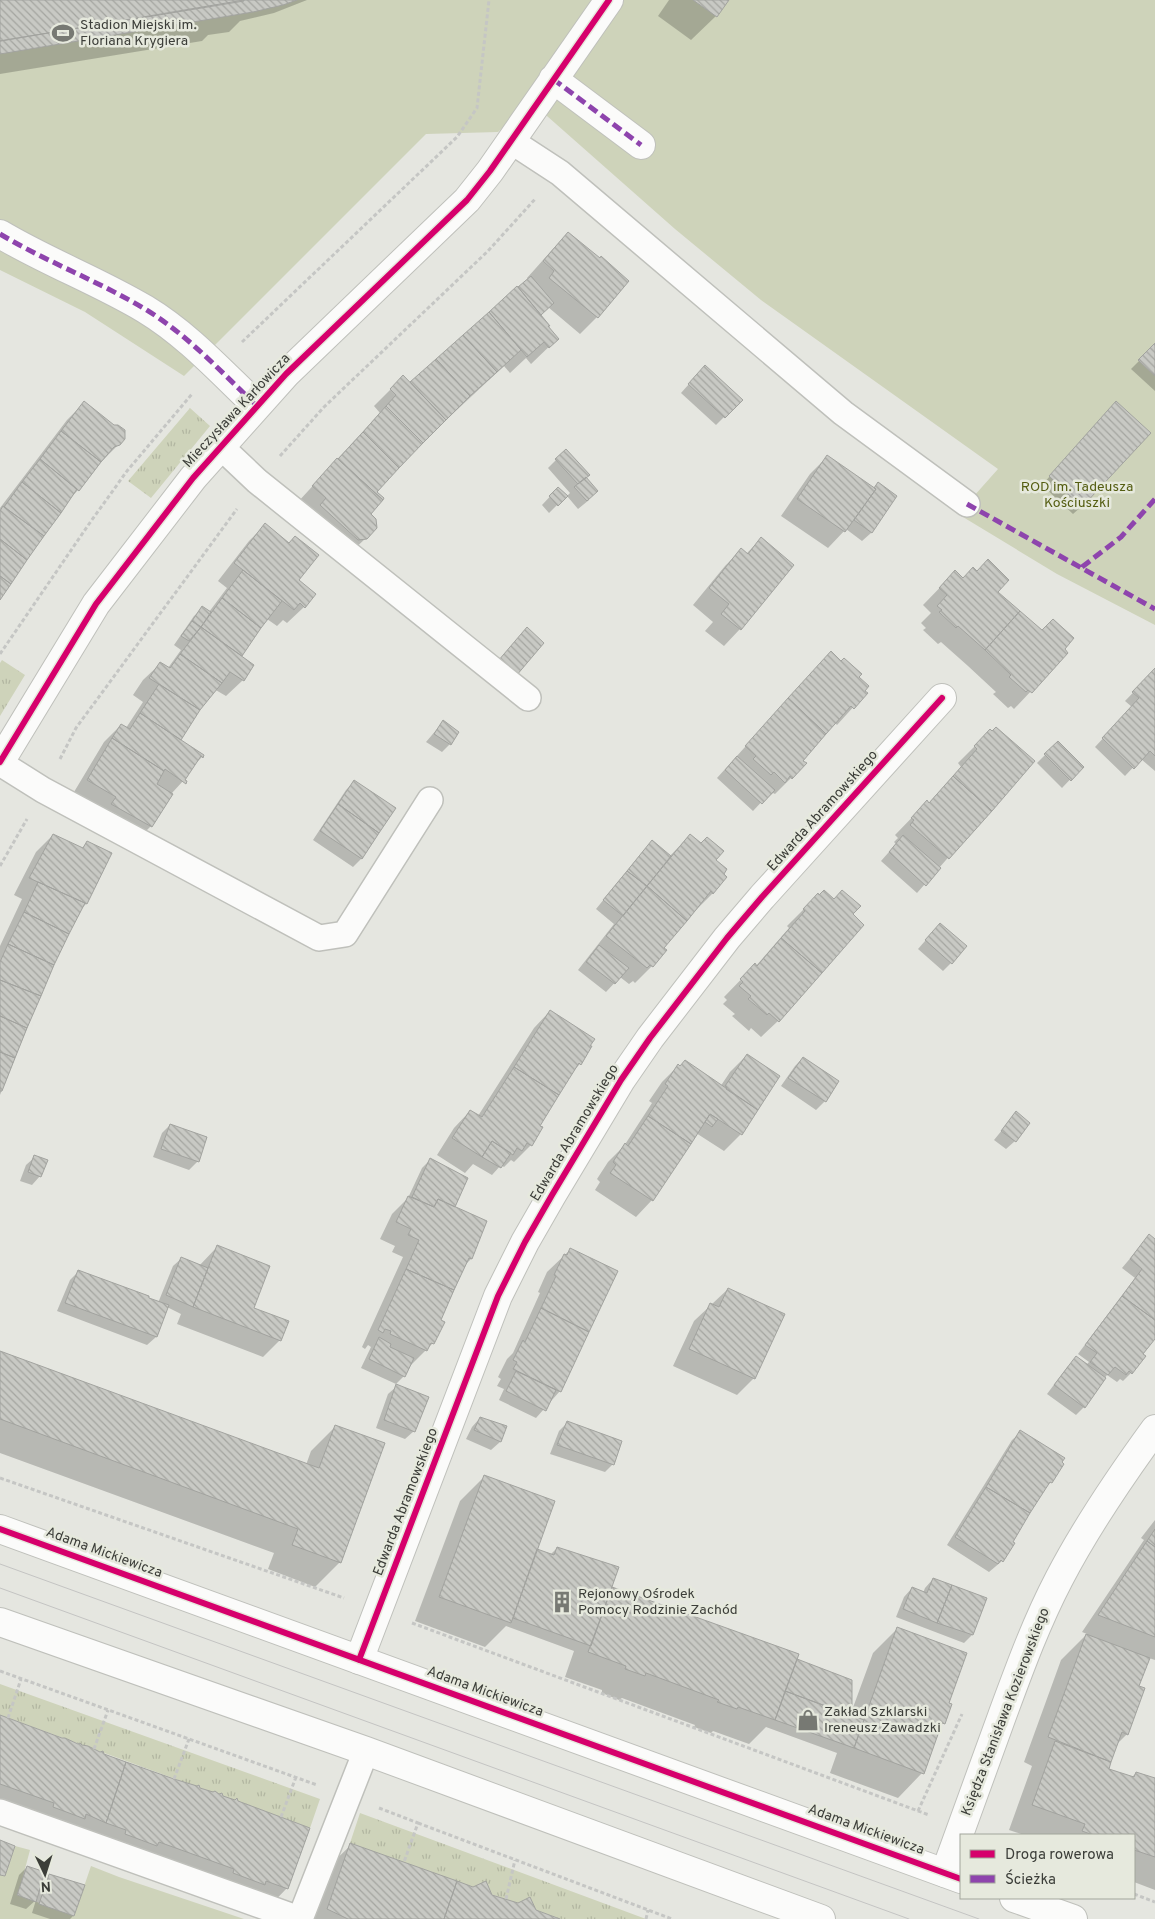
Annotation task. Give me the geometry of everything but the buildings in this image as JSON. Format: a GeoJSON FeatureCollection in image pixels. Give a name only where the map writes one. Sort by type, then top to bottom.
{"type":"FeatureCollection","features":[{"type":"Feature","properties":{"kind":"street","name":"Mieczysława Karłowicza"},"geometry":{"type":"LineString","coordinates":[[0,762],[96,604],[193,478],[286,374],[467,200],[610,0]]}},
{"type":"Feature","properties":{"kind":"street"},"geometry":{"type":"LineString","coordinates":[[553,79],[641,145]]}},
{"type":"Feature","properties":{"kind":"street"},"geometry":{"type":"LineString","coordinates":[[0,234],[106,288],[158,318],[190,341],[257,406]]}},
{"type":"Feature","properties":{"kind":"street","name":"Edwarda Abramowskiego"},"geometry":{"type":"LineString","coordinates":[[359,1660],[498,1296],[525,1242],[616,1087],[650,1038],[727,938],[817,835],[942,698]]}},
{"type":"Feature","properties":{"kind":"street","name":"Księdza Stanisława Kozierowskiego"},"geometry":{"type":"LineString","coordinates":[[966,1834],[1019,1670],[1058,1580],[1091,1522],[1129,1464],[1155,1429]]}},
{"type":"Feature","properties":{"kind":"street","name":"Adama Mickiewicza"},"geometry":{"type":"LineString","coordinates":[[0,1529],[953,1876]]}},
{"type":"Feature","properties":{"kind":"street"},"geometry":{"type":"LineString","coordinates":[[0,1622],[366,1750],[821,1919]]}},
{"type":"Feature","properties":{"kind":"street","name":"Księdza Stanisława Kozierowskiego"},"geometry":{"type":"LineString","coordinates":[[953,1876],[960,1854]]}},
{"type":"Feature","properties":{"kind":"street"},"geometry":{"type":"LineString","coordinates":[[1017,1899],[1073,1919]]}},
{"type":"Feature","properties":{"kind":"lane"},"geometry":{"type":"LineString","coordinates":[[511,141],[560,172],[843,413],[967,504]]}},
{"type":"Feature","properties":{"kind":"lane"},"geometry":{"type":"LineString","coordinates":[[220,446],[257,481],[528,698]]}},
{"type":"Feature","properties":{"kind":"lane"},"geometry":{"type":"LineString","coordinates":[[0,762],[43,790],[319,938],[345,934],[430,800]]}},
{"type":"Feature","properties":{"kind":"lane"},"geometry":{"type":"LineString","coordinates":[[0,1812],[299,1919],[366,1750]]}},
{"type":"Feature","properties":{"kind":"path"},"geometry":{"type":"LineString","coordinates":[[478,96],[489,0]]}},
{"type":"Feature","properties":{"kind":"path"},"geometry":{"type":"LineString","coordinates":[[123,665],[257,481],[324,407],[488,251],[560,172]]}},
{"type":"Feature","properties":{"kind":"path"},"geometry":{"type":"LineString","coordinates":[[0,654],[5,647]]}},
{"type":"Feature","properties":{"kind":"path"},"geometry":{"type":"LineString","coordinates":[[0,1478],[348,1599]]}},
{"type":"Feature","properties":{"kind":"path"},"geometry":{"type":"LineString","coordinates":[[411,1622],[933,1817]]}},
{"type":"Feature","properties":{"kind":"path"},"geometry":{"type":"LineString","coordinates":[[0,1671],[296,1777],[672,1919]]}},
{"type":"Feature","properties":{"kind":"path"},"geometry":{"type":"LineString","coordinates":[[8,1718],[21,1679]]}},
{"type":"Feature","properties":{"kind":"path"},"geometry":{"type":"LineString","coordinates":[[94,1749],[108,1710]]}},
{"type":"Feature","properties":{"kind":"path"},"geometry":{"type":"LineString","coordinates":[[174,1779],[189,1739]]}},
{"type":"Feature","properties":{"kind":"path"},"geometry":{"type":"LineString","coordinates":[[281,1817],[296,1777]]}},
{"type":"Feature","properties":{"kind":"path"},"geometry":{"type":"LineString","coordinates":[[404,1862],[418,1823]]}},
{"type":"Feature","properties":{"kind":"path"},"geometry":{"type":"LineString","coordinates":[[506,1900],[515,1860]]}},
{"type":"Feature","properties":{"kind":"path"},"geometry":{"type":"LineString","coordinates":[[1135,1894],[1155,1902]]}},
{"type":"Feature","properties":{"kind":"path"},"geometry":{"type":"LineString","coordinates":[[646,1919],[648,1910]]}},
{"type":"Feature","properties":{"kind":"green space","name":"ROD im. Tadeusza Kościuszki"},"geometry":{"type":"Polygon","coordinates":[[[0,0],[1155,0],[1155,625],[1057,574],[958,514],[998,469],[761,300],[675,229],[530,101],[498,132],[426,134],[184,376],[85,312],[0,270],[0,0]]]}},
{"type":"Feature","properties":{"kind":"green space"},"geometry":{"type":"Polygon","coordinates":[[[190,408],[210,426],[151,498],[128,481],[190,408]]]}},
{"type":"Feature","properties":{"kind":"green space"},"geometry":{"type":"Polygon","coordinates":[[[2,660],[25,675],[0,716],[0,663],[2,660]]]}},
{"type":"Feature","properties":{"kind":"green space"},"geometry":{"type":"Polygon","coordinates":[[[0,1684],[320,1799],[310,1828],[0,1715],[0,1684]]]}},
{"type":"Feature","properties":{"kind":"green space"},"geometry":{"type":"Polygon","coordinates":[[[360,1813],[646,1919],[560,1919],[350,1843],[360,1813]]]}},
{"type":"Feature","properties":{"kind":"green space"},"geometry":{"type":"Polygon","coordinates":[[[15,1846],[30,1850],[18,1895],[74,1916],[91,1866],[244,1919],[0,1919],[0,1875],[5,1876],[15,1846]]]}},
{"type":"Feature","properties":{"kind":"tram line"},"geometry":{"type":"LineString","coordinates":[[0,1564],[979,1919]]}},
{"type":"Feature","properties":{"kind":"tram line"},"geometry":{"type":"LineString","coordinates":[[0,1588],[909,1919]]}},
{"type":"Feature","properties":{"kind":"marked path"},"geometry":{"type":"LineString","coordinates":[[553,79],[641,145]]}},
{"type":"Feature","properties":{"kind":"marked path"},"geometry":{"type":"LineString","coordinates":[[0,234],[127,299],[161,319],[204,354],[257,406]]}},
{"type":"Feature","properties":{"kind":"marked path"},"geometry":{"type":"LineString","coordinates":[[1082,567],[1121,537],[1155,499]]}},
{"type":"Feature","properties":{"kind":"marked path"},"geometry":{"type":"LineString","coordinates":[[967,504],[1155,609]]}},
{"type":"Feature","properties":{"kind":"cycle path"},"geometry":{"type":"LineString","coordinates":[[0,762],[96,604],[193,478],[286,374],[467,200],[490,171],[609,0]]}},
{"type":"Feature","properties":{"kind":"cycle path"},"geometry":{"type":"LineString","coordinates":[[359,1660],[498,1296],[525,1242],[621,1080],[650,1038],[727,938],[942,698]]}},
{"type":"Feature","properties":{"kind":"cycle path"},"geometry":{"type":"LineString","coordinates":[[0,1529],[960,1879]]}},
{"type":"Feature","properties":{"kind":"place","name":"Stadion Miejski im. Floriana Krygiera"},"geometry":{"type":"Point","coordinates":[63,33]}},
{"type":"Feature","properties":{"kind":"place","name":"Rejonowy Ośrodek Pomocy Rodzinie Zachód"},"geometry":{"type":"Point","coordinates":[562,1602]}},
{"type":"Feature","properties":{"kind":"place","name":"Zakład Szklarski Ireneusz Zawadzki"},"geometry":{"type":"Point","coordinates":[808,1720]}}]}
